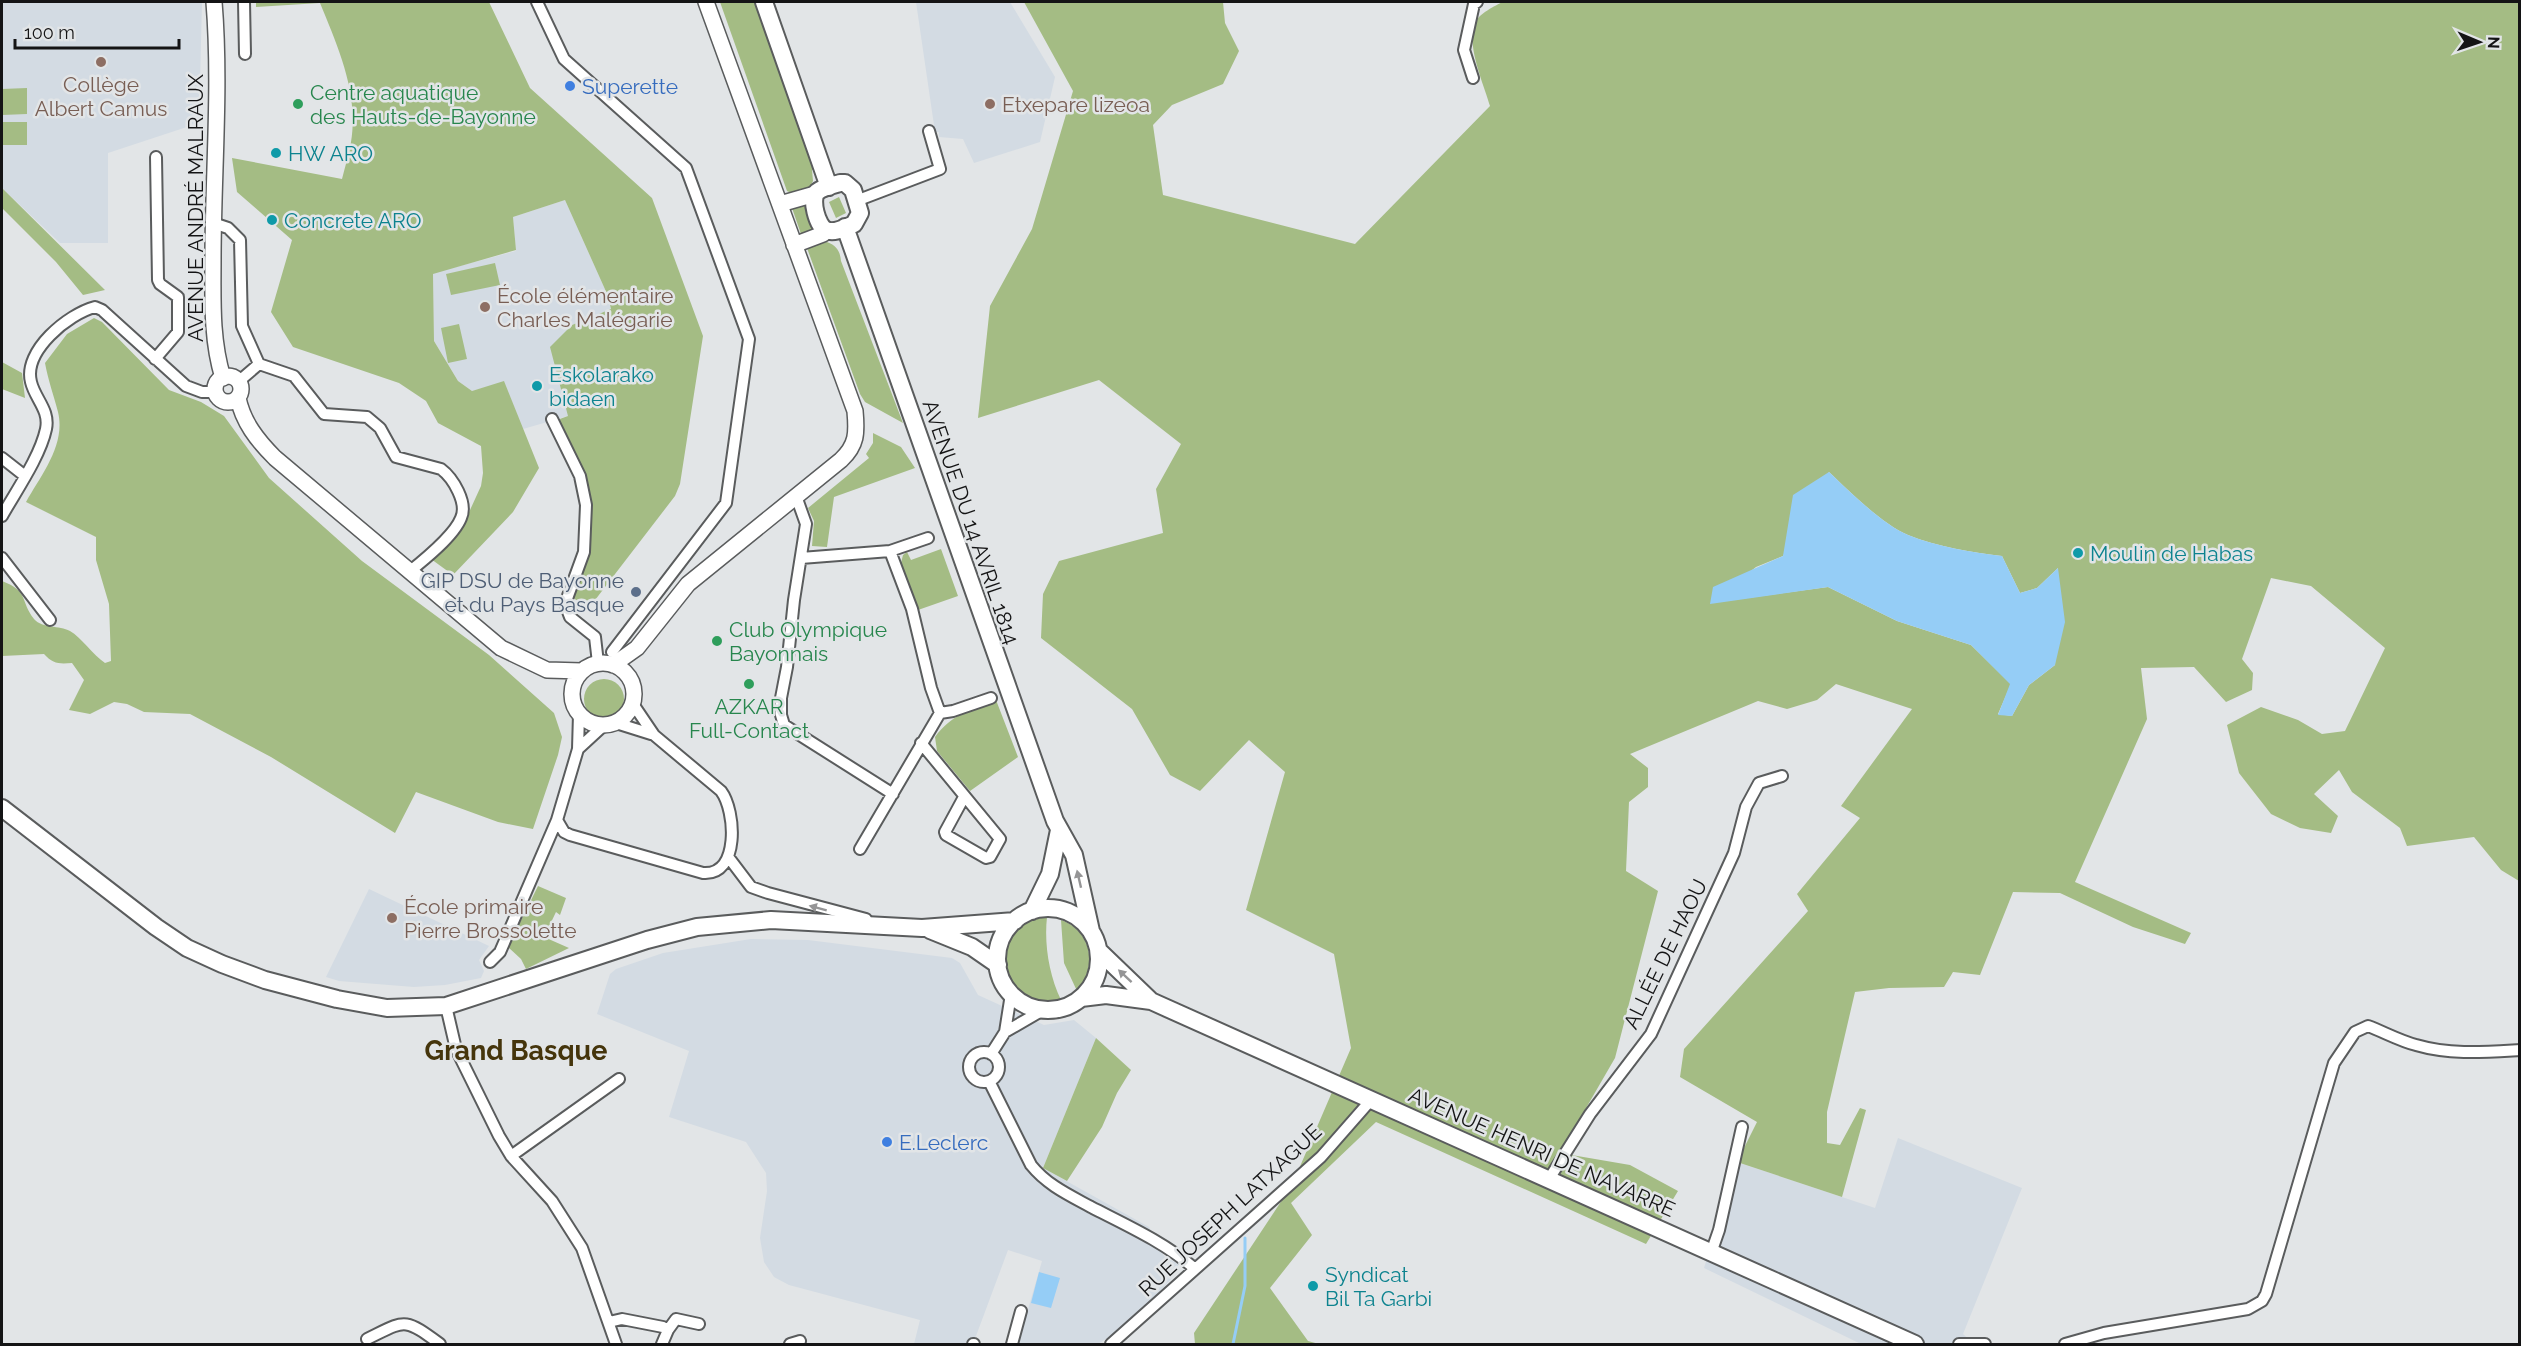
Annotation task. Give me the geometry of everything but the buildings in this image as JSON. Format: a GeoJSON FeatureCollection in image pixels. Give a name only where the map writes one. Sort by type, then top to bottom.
{"type":"FeatureCollection","features":[{"type":"Feature","properties":{"kind":"main road"},"geometry":{"type":"LineString","coordinates":[[764,2],[822,190]]}},
{"type":"Feature","properties":{"kind":"main road"},"geometry":{"type":"LineString","coordinates":[[845,183],[853,190],[856,201],[860,213],[854,224],[834,231],[826,230],[821,226],[813,202],[822,190],[845,183]]}},
{"type":"Feature","properties":{"kind":"main road","name":"AVENUE DU 14 AVRIL 1814"},"geometry":{"type":"LineString","coordinates":[[845,228],[995,656],[1059,830],[1074,855],[1091,932]]}},
{"type":"Feature","properties":{"kind":"main road"},"geometry":{"type":"LineString","coordinates":[[2,808],[156,927],[187,948],[266,980],[337,999],[387,1008],[446,1006],[647,940],[697,927],[771,920],[922,928],[1015,921]]}},
{"type":"Feature","properties":{"kind":"main road"},"geometry":{"type":"LineString","coordinates":[[1032,911],[1050,874],[1059,830]]}},
{"type":"Feature","properties":{"kind":"main road"},"geometry":{"type":"LineString","coordinates":[[1057,909],[1070,913],[1082,921],[1091,932],[1099,951],[1098,969],[1092,985],[1081,998],[1061,1009],[1043,1010],[1020,1002],[1011,994],[1000,975],[998,949],[1004,933],[1015,921],[1032,911],[1057,909]]}},
{"type":"Feature","properties":{"kind":"main road"},"geometry":{"type":"LineString","coordinates":[[922,928],[972,947],[998,965]]}},
{"type":"Feature","properties":{"kind":"main road","name":"AVENUE HENRI DE NAVARRE"},"geometry":{"type":"LineString","coordinates":[[1099,951],[1151,1001]]}},
{"type":"Feature","properties":{"kind":"main road","name":"AVENUE HENRI DE NAVARRE"},"geometry":{"type":"LineString","coordinates":[[1081,998],[1106,995],[1151,1001],[1915,1344]]}},
{"type":"Feature","properties":{"kind":"street","name":"AVENUE ANDRÉ MALRAUX"},"geometry":{"type":"LineString","coordinates":[[214,2],[216,124],[213,223],[214,337],[223,378]]}},
{"type":"Feature","properties":{"kind":"street"},"geometry":{"type":"LineString","coordinates":[[244,2],[245,54]]}},
{"type":"Feature","properties":{"kind":"street"},"geometry":{"type":"LineString","coordinates":[[537,2],[564,59],[687,168],[748,339],[726,503],[608,660]]}},
{"type":"Feature","properties":{"kind":"street"},"geometry":{"type":"LineString","coordinates":[[630,680],[636,648],[683,588],[844,457],[854,446],[857,435],[855,411],[706,2]]}},
{"type":"Feature","properties":{"kind":"street"},"geometry":{"type":"LineString","coordinates":[[1473,78],[1464,50],[1474,4],[1477,2]]}},
{"type":"Feature","properties":{"kind":"street"},"geometry":{"type":"LineString","coordinates":[[856,201],[940,169],[928,131]]}},
{"type":"Feature","properties":{"kind":"street"},"geometry":{"type":"LineString","coordinates":[[155,359],[178,332],[178,297],[158,280],[156,157]]}},
{"type":"Feature","properties":{"kind":"street"},"geometry":{"type":"LineString","coordinates":[[780,204],[822,190]]}},
{"type":"Feature","properties":{"kind":"street"},"geometry":{"type":"LineString","coordinates":[[213,223],[228,228],[240,240],[242,326],[259,364],[294,376],[324,414],[357,415],[374,422],[396,457],[446,472],[464,507],[462,518],[438,546],[409,572]]}},
{"type":"Feature","properties":{"kind":"street"},"geometry":{"type":"LineString","coordinates":[[794,245],[823,234],[826,230]]}},
{"type":"Feature","properties":{"kind":"street"},"geometry":{"type":"LineString","coordinates":[[2,516],[25,476],[47,427],[46,412],[31,385],[30,375],[40,345],[77,314],[95,307],[102,310],[186,386],[202,392],[216,392]]}},
{"type":"Feature","properties":{"kind":"street"},"geometry":{"type":"LineString","coordinates":[[238,382],[259,364]]}},
{"type":"Feature","properties":{"kind":"street"},"geometry":{"type":"LineString","coordinates":[[233,400],[241,388],[238,382],[230,377],[223,378],[217,383],[218,397],[233,400],[242,416],[274,458],[494,642],[547,670],[572,697],[579,714],[585,720],[654,735]]}},
{"type":"Feature","properties":{"kind":"street"},"geometry":{"type":"LineString","coordinates":[[552,419],[580,476],[586,505],[584,552],[565,604],[570,617],[595,637],[608,660],[623,670],[634,690],[633,704],[629,712],[578,749]]}},
{"type":"Feature","properties":{"kind":"street"},"geometry":{"type":"LineString","coordinates":[[2,458],[25,476]]}},
{"type":"Feature","properties":{"kind":"street"},"geometry":{"type":"LineString","coordinates":[[796,496],[806,524],[794,600],[788,667],[781,698],[781,715],[789,730],[893,794]]}},
{"type":"Feature","properties":{"kind":"street"},"geometry":{"type":"LineString","coordinates":[[801,558],[890,551],[928,538]]}},
{"type":"Feature","properties":{"kind":"street"},"geometry":{"type":"LineString","coordinates":[[890,551],[912,609],[931,688],[940,713]]}},
{"type":"Feature","properties":{"kind":"street"},"geometry":{"type":"LineString","coordinates":[[2,558],[50,620]]}},
{"type":"Feature","properties":{"kind":"street"},"geometry":{"type":"LineString","coordinates":[[547,670],[582,671],[636,648]]}},
{"type":"Feature","properties":{"kind":"street"},"geometry":{"type":"LineString","coordinates":[[572,697],[572,687],[582,671]]}},
{"type":"Feature","properties":{"kind":"street"},"geometry":{"type":"LineString","coordinates":[[860,849],[940,713],[991,698]]}},
{"type":"Feature","properties":{"kind":"street"},"geometry":{"type":"LineString","coordinates":[[633,704],[654,735],[722,791],[727,799],[730,812],[729,858],[744,880],[760,890],[896,926]]}},
{"type":"Feature","properties":{"kind":"street"},"geometry":{"type":"LineString","coordinates":[[490,962],[500,952],[557,820],[578,749],[579,714]]}},
{"type":"Feature","properties":{"kind":"street"},"geometry":{"type":"LineString","coordinates":[[921,743],[1000,839],[990,857],[986,858],[946,835],[945,831],[964,797]]}},
{"type":"Feature","properties":{"kind":"street","name":"ALLÉE DE HAOU"},"geometry":{"type":"LineString","coordinates":[[1549,1179],[1590,1114],[1651,1034],[1734,853],[1746,807],[1759,783],[1782,776]]}},
{"type":"Feature","properties":{"kind":"street"},"geometry":{"type":"LineString","coordinates":[[557,820],[564,832],[570,835],[703,873],[720,869],[729,858]]}},
{"type":"Feature","properties":{"kind":"street"},"geometry":{"type":"LineString","coordinates":[[992,1054],[1005,1032],[1011,994]]}},
{"type":"Feature","properties":{"kind":"street"},"geometry":{"type":"LineString","coordinates":[[446,1006],[456,1049],[511,1156],[552,1201],[582,1248],[616,1344]]}},
{"type":"Feature","properties":{"kind":"street"},"geometry":{"type":"LineString","coordinates":[[1005,1032],[1043,1010]]}},
{"type":"Feature","properties":{"kind":"street"},"geometry":{"type":"LineString","coordinates":[[2065,1344],[2104,1334],[2248,1309],[2262,1301],[2266,1294],[2334,1063],[2355,1032],[2368,1026],[2415,1045],[2441,1051],[2520,1050]]}},
{"type":"Feature","properties":{"kind":"street"},"geometry":{"type":"LineString","coordinates":[[980,1052],[992,1054],[998,1061],[998,1071],[988,1080],[976,1079],[970,1072],[970,1064],[974,1056],[980,1052]]}},
{"type":"Feature","properties":{"kind":"street"},"geometry":{"type":"LineString","coordinates":[[511,1156],[619,1079]]}},
{"type":"Feature","properties":{"kind":"street"},"geometry":{"type":"LineString","coordinates":[[988,1080],[1031,1165],[1040,1176],[1067,1195],[1173,1250],[1194,1268]]}},
{"type":"Feature","properties":{"kind":"street","name":"RUE JOSEPH LATXAGUE"},"geometry":{"type":"LineString","coordinates":[[1111,1344],[1321,1157],[1371,1100]]}},
{"type":"Feature","properties":{"kind":"street"},"geometry":{"type":"LineString","coordinates":[[1711,1253],[1719,1230],[1742,1127]]}},
{"type":"Feature","properties":{"kind":"street"},"geometry":{"type":"LineString","coordinates":[[1012,1344],[1021,1311]]}},
{"type":"Feature","properties":{"kind":"street"},"geometry":{"type":"LineString","coordinates":[[609,1322],[622,1319],[668,1330]]}},
{"type":"Feature","properties":{"kind":"street"},"geometry":{"type":"LineString","coordinates":[[662,1344],[676,1319],[699,1324]]}},
{"type":"Feature","properties":{"kind":"street"},"geometry":{"type":"LineString","coordinates":[[367,1339],[396,1324],[404,1323],[419,1329],[440,1344]]}},
{"type":"Feature","properties":{"kind":"street"},"geometry":{"type":"LineString","coordinates":[[1959,1344],[1985,1344]]}},
{"type":"Feature","properties":{"kind":"shaded area","name":"Collège Albert Camus"},"geometry":{"type":"Polygon","coordinates":[[[2,2],[202,2],[199,123],[108,153],[108,243],[60,243],[2,188],[2,2]]]}},
{"type":"Feature","properties":{"kind":"shaded area","name":"Etxepare lizeoa"},"geometry":{"type":"Polygon","coordinates":[[[916,2],[1010,2],[1055,77],[1040,142],[974,163],[963,139],[939,137],[939,132],[935,132],[916,2]]]}},
{"type":"Feature","properties":{"kind":"shaded area","name":"École élémentaire Charles Malégarie"},"geometry":{"type":"Polygon","coordinates":[[[565,200],[608,296],[611,309],[572,325],[568,416],[523,429],[504,382],[472,391],[458,381],[434,341],[433,273],[516,251],[513,217],[565,200]]]}},
{"type":"Feature","properties":{"kind":"shaded area","name":"École primaire Pierre Brossolette"},"geometry":{"type":"Polygon","coordinates":[[[369,889],[489,946],[479,960],[484,971],[481,978],[445,985],[414,987],[339,981],[326,977],[369,889]]]}},
{"type":"Feature","properties":{"kind":"shaded area"},"geometry":{"type":"Polygon","coordinates":[[[751,939],[808,940],[952,958],[960,963],[978,995],[1044,1025],[1074,1020],[1096,1038],[1043,1168],[1149,1227],[1164,1256],[1178,1264],[1178,1272],[1126,1326],[1098,1344],[1018,1344],[1042,1261],[1008,1250],[976,1336],[969,1344],[914,1344],[920,1320],[789,1285],[774,1277],[764,1262],[760,1238],[767,1191],[766,1173],[746,1142],[669,1117],[689,1051],[597,1014],[610,974],[616,969],[663,953],[751,939]]]}},
{"type":"Feature","properties":{"kind":"shaded area"},"geometry":{"type":"Polygon","coordinates":[[[1898,1138],[2022,1188],[1963,1334],[1974,1344],[1861,1344],[1704,1268],[1737,1162],[1875,1208],[1898,1138]]]}},
{"type":"Feature","properties":{"kind":"green space"},"geometry":{"type":"Polygon","coordinates":[[[256,2],[489,2],[530,88],[652,198],[703,336],[680,484],[675,496],[592,604],[586,608],[570,595],[588,505],[557,420],[568,416],[550,347],[572,325],[611,309],[608,296],[565,200],[513,217],[516,250],[433,274],[434,341],[458,381],[472,391],[504,381],[539,468],[513,512],[453,575],[431,559],[460,532],[481,486],[483,473],[481,446],[438,423],[426,401],[399,383],[293,347],[271,312],[292,240],[237,192],[232,158],[342,179],[353,124],[345,71],[320,3],[256,7],[256,2]]]}},
{"type":"Feature","properties":{"kind":"green space"},"geometry":{"type":"Polygon","coordinates":[[[720,2],[757,2],[815,169],[812,170],[813,181],[810,187],[791,193],[787,191],[720,2]]]}},
{"type":"Feature","properties":{"kind":"green space"},"geometry":{"type":"Polygon","coordinates":[[[1024,2],[1223,2],[1225,23],[1239,51],[1223,84],[1172,105],[1153,125],[1163,195],[1355,244],[1490,106],[1474,55],[1472,35],[1478,18],[1502,2],[2519,2],[2519,881],[2501,870],[2474,837],[2407,846],[2400,828],[2352,792],[2339,770],[2314,794],[2338,816],[2331,833],[2300,828],[2271,814],[2239,773],[2227,725],[2261,707],[2298,720],[2322,734],[2345,731],[2385,648],[2311,586],[2271,578],[2242,659],[2253,673],[2252,690],[2226,702],[2194,667],[2141,668],[2147,719],[2075,882],[2191,933],[2185,944],[2133,927],[2060,893],[2013,892],[1980,975],[1953,972],[1944,987],[1889,988],[1855,992],[1827,1112],[1827,1143],[1840,1145],[1860,1108],[1866,1110],[1842,1197],[1737,1162],[1757,1122],[1680,1077],[1684,1049],[1808,911],[1797,894],[1860,818],[1841,806],[1912,709],[1836,684],[1817,700],[1787,709],[1758,701],[1630,754],[1648,768],[1648,787],[1629,802],[1626,871],[1658,891],[1615,1058],[1560,1153],[1630,1165],[1678,1191],[1646,1244],[1376,1122],[1291,1203],[1312,1235],[1270,1288],[1308,1341],[1319,1344],[1195,1344],[1194,1333],[1292,1185],[1351,1048],[1334,954],[1246,910],[1285,772],[1249,740],[1200,791],[1170,775],[1132,709],[1041,638],[1043,594],[1059,561],[1163,533],[1156,489],[1181,444],[1099,380],[978,418],[990,306],[1032,229],[1073,91],[1024,2]],[[1829,472],[1783,556],[1756,567],[1711,603],[1828,587],[1897,621],[1971,645],[2011,684],[1998,714],[2012,716],[2029,685],[2055,665],[2058,568],[2037,588],[2020,593],[2002,556],[1931,543],[1908,535],[1877,515],[1829,472]]]}},
{"type":"Feature","properties":{"kind":"green space"},"geometry":{"type":"Polygon","coordinates":[[[27,88],[27,114],[2,115],[2,89],[27,88]]]}},
{"type":"Feature","properties":{"kind":"green space"},"geometry":{"type":"Polygon","coordinates":[[[2,122],[27,122],[27,145],[2,145],[2,122]]]}},
{"type":"Feature","properties":{"kind":"green space"},"geometry":{"type":"Polygon","coordinates":[[[2,188],[105,290],[83,295],[56,262],[2,208],[2,188]]]}},
{"type":"Feature","properties":{"kind":"green space"},"geometry":{"type":"Polygon","coordinates":[[[839,197],[846,213],[836,218],[829,202],[839,197]]]}},
{"type":"Feature","properties":{"kind":"green space"},"geometry":{"type":"Polygon","coordinates":[[[806,199],[815,229],[802,237],[791,205],[806,199]]]}},
{"type":"Feature","properties":{"kind":"green space"},"geometry":{"type":"Polygon","coordinates":[[[827,242],[836,247],[839,252],[903,423],[865,402],[860,394],[807,248],[827,242]]]}},
{"type":"Feature","properties":{"kind":"green space"},"geometry":{"type":"Polygon","coordinates":[[[495,263],[500,285],[451,295],[446,274],[495,263]]]}},
{"type":"Feature","properties":{"kind":"green space"},"geometry":{"type":"Polygon","coordinates":[[[94,318],[102,322],[169,390],[201,402],[224,416],[269,478],[362,561],[489,655],[554,713],[562,737],[533,829],[498,822],[416,792],[395,833],[271,757],[190,714],[144,712],[127,704],[114,702],[90,714],[69,710],[84,680],[72,663],[56,663],[44,654],[2,656],[2,581],[20,593],[30,613],[38,622],[70,631],[105,663],[111,661],[109,604],[96,560],[96,537],[26,502],[51,459],[60,424],[45,363],[67,334],[94,318]]]}},
{"type":"Feature","properties":{"kind":"green space"},"geometry":{"type":"Polygon","coordinates":[[[459,324],[467,359],[448,363],[441,328],[459,324]]]}},
{"type":"Feature","properties":{"kind":"green space"},"geometry":{"type":"Polygon","coordinates":[[[2,362],[22,373],[25,398],[2,389],[2,362]]]}},
{"type":"Feature","properties":{"kind":"green space"},"geometry":{"type":"Polygon","coordinates":[[[873,433],[901,447],[915,468],[834,497],[827,547],[812,546],[814,521],[808,508],[869,458],[866,454],[873,443],[873,433]]]}},
{"type":"Feature","properties":{"kind":"green space"},"geometry":{"type":"Polygon","coordinates":[[[941,549],[958,596],[918,610],[901,563],[903,555],[907,552],[911,560],[941,549]]]}},
{"type":"Feature","properties":{"kind":"green space"},"geometry":{"type":"Polygon","coordinates":[[[604,679],[618,685],[624,699],[618,713],[604,719],[590,713],[584,699],[590,685],[604,679]]]}},
{"type":"Feature","properties":{"kind":"green space"},"geometry":{"type":"Polygon","coordinates":[[[996,700],[1018,757],[970,791],[937,751],[935,737],[955,718],[996,700]]]}},
{"type":"Feature","properties":{"kind":"green space"},"geometry":{"type":"Polygon","coordinates":[[[538,886],[566,898],[560,915],[556,912],[544,937],[569,948],[526,969],[521,959],[508,947],[538,886]]]}},
{"type":"Feature","properties":{"kind":"green space"},"geometry":{"type":"Polygon","coordinates":[[[1047,917],[1048,959],[1061,1000],[1040,1002],[1024,996],[1013,984],[1007,968],[1007,951],[1013,936],[1026,923],[1047,917]]]}},
{"type":"Feature","properties":{"kind":"green space"},"geometry":{"type":"Polygon","coordinates":[[[1061,920],[1080,932],[1088,950],[1088,971],[1077,991],[1064,963],[1061,920]]]}},
{"type":"Feature","properties":{"kind":"green space"},"geometry":{"type":"Polygon","coordinates":[[[1096,1038],[1131,1070],[1117,1093],[1102,1127],[1067,1181],[1043,1168],[1096,1038]]]}},
{"type":"Feature","properties":{"kind":"water"},"geometry":{"type":"Polygon","coordinates":[[[1829,472],[1877,515],[1908,535],[1931,543],[2002,556],[2020,593],[2037,588],[2058,568],[2065,622],[2055,665],[2029,685],[2012,716],[1998,715],[2010,684],[1971,645],[1897,621],[1828,587],[1710,604],[1713,587],[1783,556],[1793,495],[1829,472]]]}},
{"type":"Feature","properties":{"kind":"water"},"geometry":{"type":"Polygon","coordinates":[[[1039,1272],[1060,1278],[1051,1308],[1031,1303],[1039,1272]]]}},
{"type":"Feature","properties":{"kind":"waterway"},"geometry":{"type":"LineString","coordinates":[[1233,1344],[1245,1286],[1245,1238]]}},
{"type":"Feature","properties":{"kind":"place","name":"Collège Albert Camus"},"geometry":{"type":"Point","coordinates":[101,62]}},
{"type":"Feature","properties":{"kind":"place","name":"Superette"},"geometry":{"type":"Point","coordinates":[570,86]}},
{"type":"Feature","properties":{"kind":"place","name":"Centre aquatique des Hauts-de-Bayonne"},"geometry":{"type":"Point","coordinates":[298,104]}},
{"type":"Feature","properties":{"kind":"place","name":"Etxepare lizeoa"},"geometry":{"type":"Point","coordinates":[990,104]}},
{"type":"Feature","properties":{"kind":"place","name":"HW ARO"},"geometry":{"type":"Point","coordinates":[276,153]}},
{"type":"Feature","properties":{"kind":"place","name":"Concrete ARO"},"geometry":{"type":"Point","coordinates":[272,220]}},
{"type":"Feature","properties":{"kind":"place","name":"École élémentaire Charles Malégarie"},"geometry":{"type":"Point","coordinates":[485,307]}},
{"type":"Feature","properties":{"kind":"place","name":"Eskolarako bidaen"},"geometry":{"type":"Point","coordinates":[537,386]}},
{"type":"Feature","properties":{"kind":"place","name":"Moulin de Habas"},"geometry":{"type":"Point","coordinates":[2078,553]}},
{"type":"Feature","properties":{"kind":"place","name":"GIP DSU de Bayonne et du Pays Basque"},"geometry":{"type":"Point","coordinates":[636,592]}},
{"type":"Feature","properties":{"kind":"place","name":"Club Olympique Bayonnais"},"geometry":{"type":"Point","coordinates":[717,641]}},
{"type":"Feature","properties":{"kind":"place","name":"AZKAR Full-Contact"},"geometry":{"type":"Point","coordinates":[749,684]}},
{"type":"Feature","properties":{"kind":"place","name":"École primaire Pierre Brossolette"},"geometry":{"type":"Point","coordinates":[392,918]}},
{"type":"Feature","properties":{"kind":"place","name":"E.Leclerc"},"geometry":{"type":"Point","coordinates":[887,1142]}},
{"type":"Feature","properties":{"kind":"place","name":"Syndicat Bil Ta Garbi"},"geometry":{"type":"Point","coordinates":[1313,1286]}},
{"type":"Feature","properties":{"kind":"district","name":"Grand Basque"},"geometry":{"type":"Point","coordinates":[516,1050]}}]}
